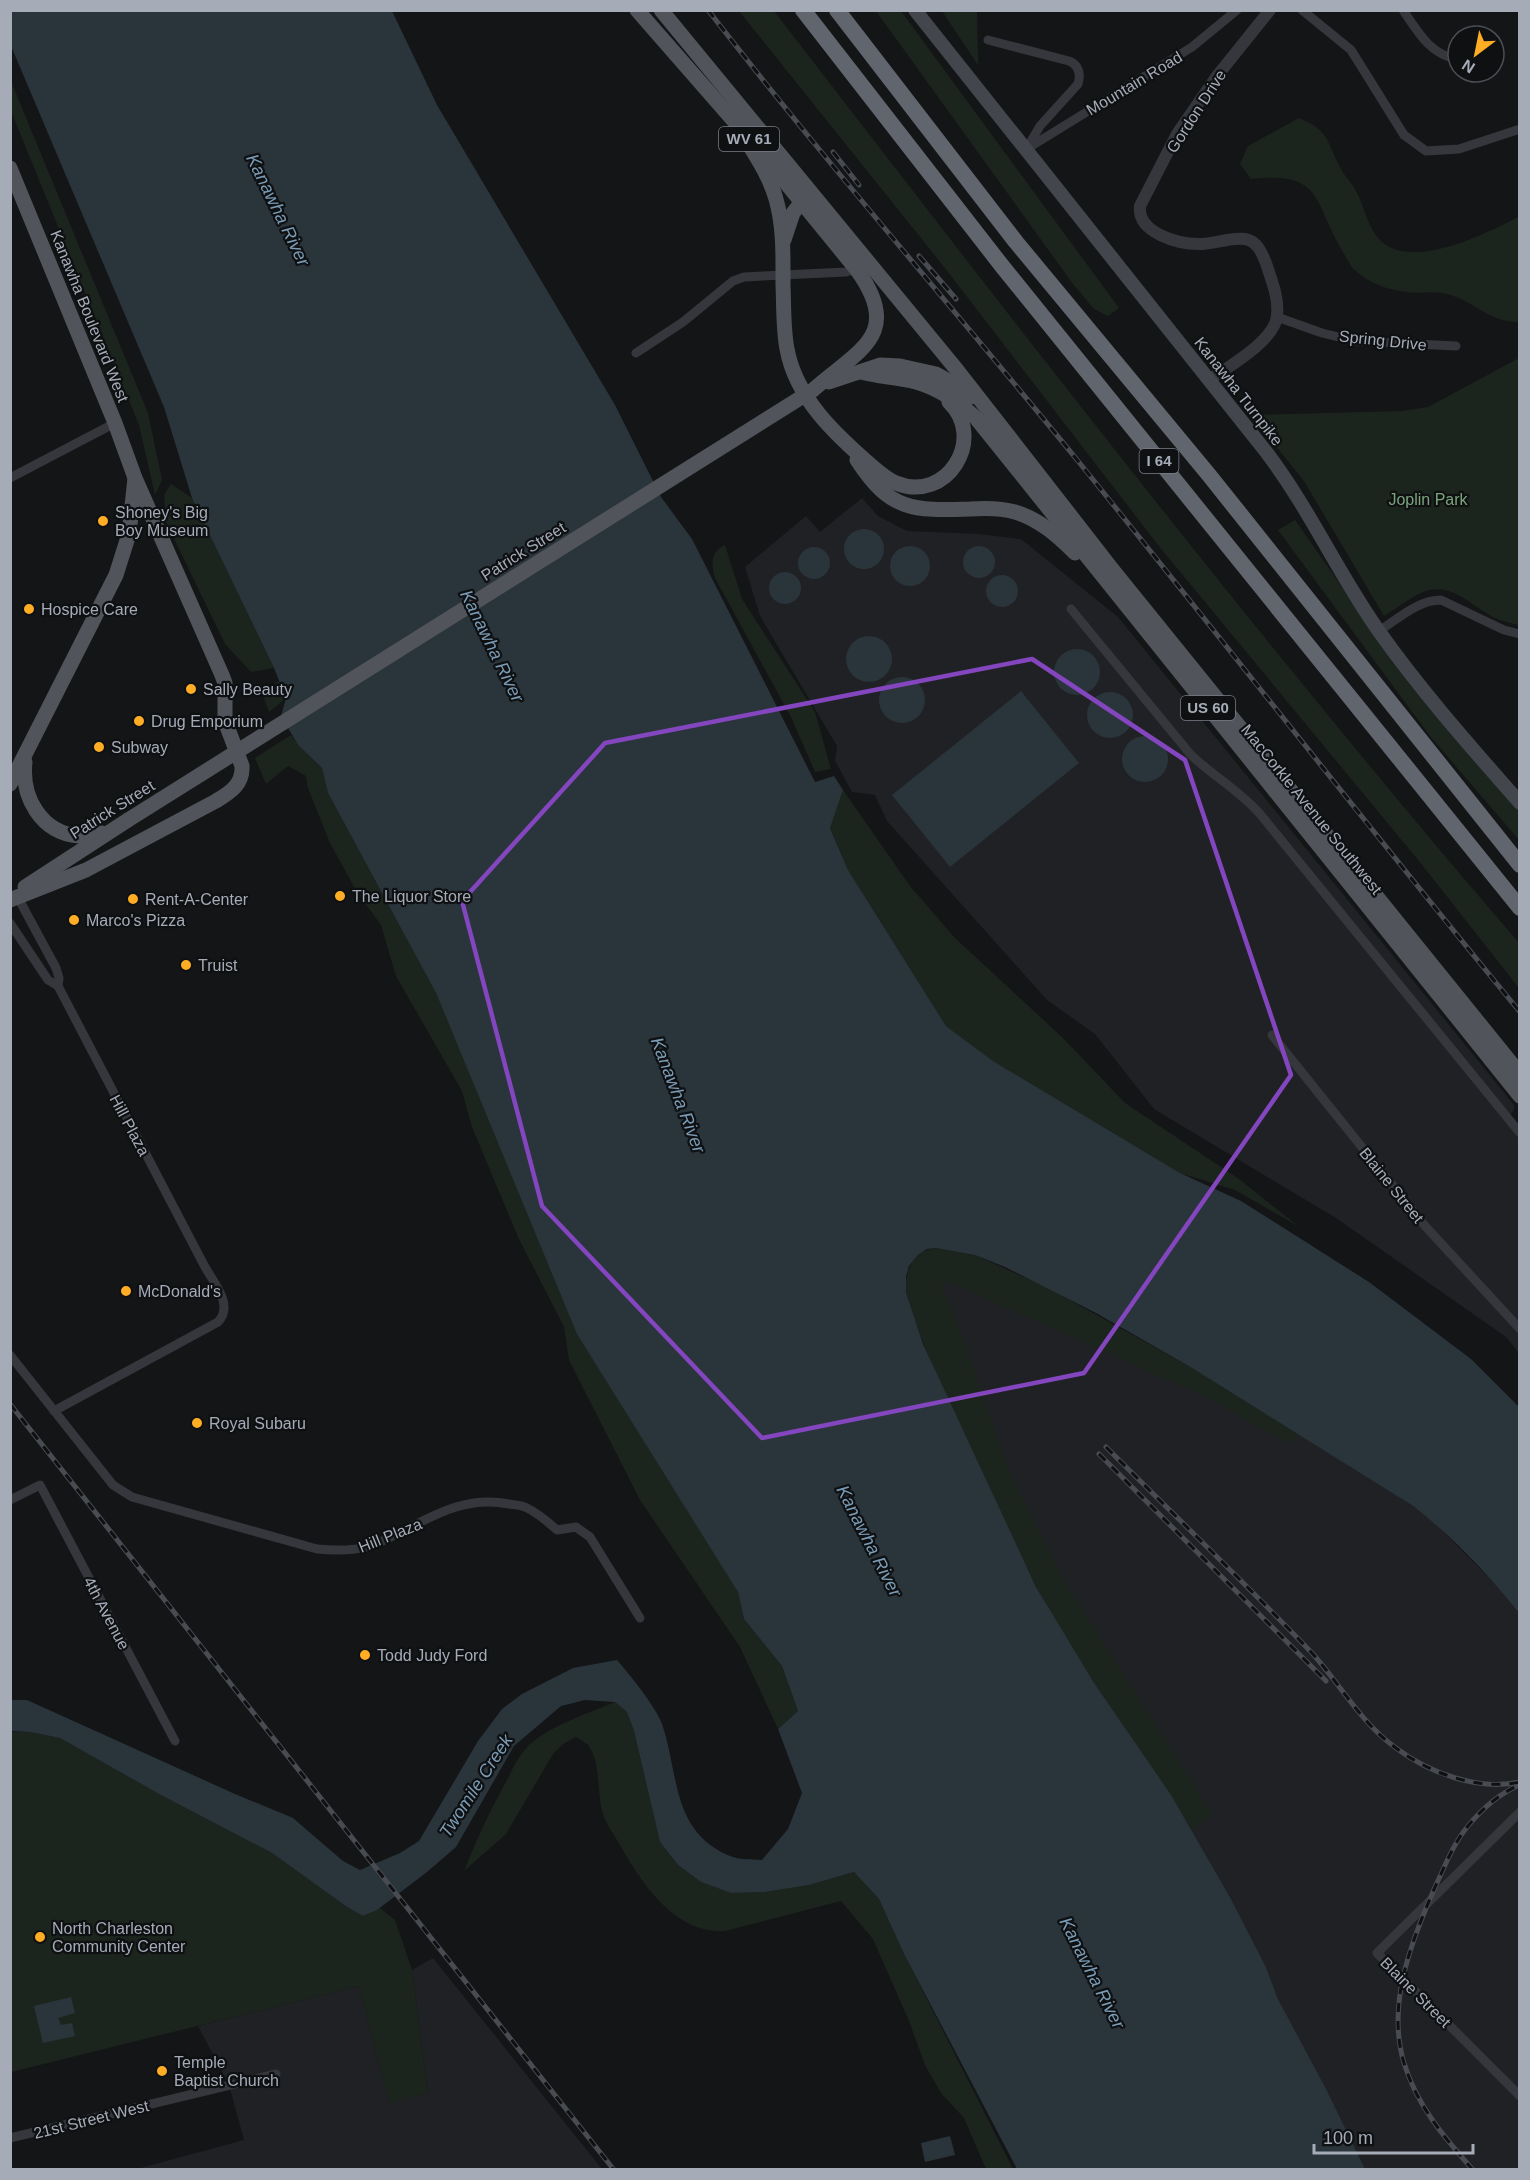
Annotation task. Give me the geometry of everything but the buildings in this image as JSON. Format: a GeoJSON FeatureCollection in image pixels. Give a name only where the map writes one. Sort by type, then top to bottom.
{"type":"FeatureCollection","features":[{"type":"Feature","properties":{"kind":"highway","name":"I 64"},"geometry":{"type":"LineString","coordinates":[[803,10],[1002,266],[1520,908]]}},
{"type":"Feature","properties":{"kind":"highway","name":"I 64"},"geometry":{"type":"LineString","coordinates":[[837,10],[1016,242],[1209,475],[1520,865]]}},
{"type":"Feature","properties":{"kind":"main road","name":"WV 61"},"geometry":{"type":"LineString","coordinates":[[637,10],[735,123],[806,196]]}},
{"type":"Feature","properties":{"kind":"main road","name":"WV 61"},"geometry":{"type":"LineString","coordinates":[[661,10],[864,267]]}},
{"type":"Feature","properties":{"kind":"main road","name":"Kanawha Turnpike"},"geometry":{"type":"LineString","coordinates":[[915,10],[1025,150],[1077,211],[1288,481],[1378,631],[1470,746],[1520,803]]}},
{"type":"Feature","properties":{"kind":"main road"},"geometry":{"type":"LineString","coordinates":[[735,123],[766,171],[776,200],[783,243],[784,328],[786,349],[792,370],[810,403],[847,445],[869,478],[897,501],[916,509],[930,511],[995,508],[1029,517],[1066,543],[1115,591]]}},
{"type":"Feature","properties":{"kind":"main road","name":"Kanawha Boulevard West"},"geometry":{"type":"LineString","coordinates":[[10,168],[115,423],[135,478],[222,675],[225,684],[225,721],[242,766],[242,777],[231,792],[86,870],[14,897]]}},
{"type":"Feature","properties":{"kind":"main road"},"geometry":{"type":"LineString","coordinates":[[783,243],[794,213],[806,196]]}},
{"type":"Feature","properties":{"kind":"main road"},"geometry":{"type":"LineString","coordinates":[[856,368],[877,319],[874,295],[864,267]]}},
{"type":"Feature","properties":{"kind":"main road"},"geometry":{"type":"LineString","coordinates":[[864,267],[957,370],[1002,429]]}},
{"type":"Feature","properties":{"kind":"main road","name":"Patrick Street"},"geometry":{"type":"LineString","coordinates":[[14,897],[108,832],[813,390],[856,368],[890,365],[936,374],[969,395],[1002,429]]}},
{"type":"Feature","properties":{"kind":"main road","name":"MacCorkle Avenue Southwest"},"geometry":{"type":"LineString","coordinates":[[856,368],[935,388],[976,418],[1520,1096]]}},
{"type":"Feature","properties":{"kind":"main road"},"geometry":{"type":"LineString","coordinates":[[847,445],[887,479],[898,484],[923,488],[937,483],[949,474],[958,461],[964,442],[958,413],[935,388]]}},
{"type":"Feature","properties":{"kind":"main road","name":"MacCorkle Avenue Southwest"},"geometry":{"type":"LineString","coordinates":[[1002,429],[1520,1074]]}},
{"type":"Feature","properties":{"kind":"main road","name":"Kanawha Boulevard West"},"geometry":{"type":"LineString","coordinates":[[12,775],[26,754],[116,575],[124,553],[130,524],[135,478]]}},
{"type":"Feature","properties":{"kind":"main road"},"geometry":{"type":"LineString","coordinates":[[130,524],[144,519],[150,522],[158,533]]}},
{"type":"Feature","properties":{"kind":"main road"},"geometry":{"type":"LineString","coordinates":[[26,754],[25,783],[32,805],[43,820],[58,830],[79,836],[108,832]]}},
{"type":"Feature","properties":{"kind":"street","name":"Mountain Road"},"geometry":{"type":"LineString","coordinates":[[1025,150],[1192,47],[1237,10]]}},
{"type":"Feature","properties":{"kind":"street","name":"Gordon Drive"},"geometry":{"type":"LineString","coordinates":[[1270,10],[1217,76],[1177,134],[1140,206],[1140,212],[1147,226],[1186,243],[1200,244],[1246,239],[1257,244],[1275,290],[1277,317]]}},
{"type":"Feature","properties":{"kind":"street"},"geometry":{"type":"LineString","coordinates":[[1302,10],[1351,50],[1404,135],[1426,151],[1459,149],[1520,129]]}},
{"type":"Feature","properties":{"kind":"street"},"geometry":{"type":"LineString","coordinates":[[1403,10],[1423,39],[1438,53],[1446,56]]}},
{"type":"Feature","properties":{"kind":"street"},"geometry":{"type":"LineString","coordinates":[[988,40],[1069,60],[1078,69],[1080,76],[1078,84],[1040,126],[1025,150]]}},
{"type":"Feature","properties":{"kind":"street"},"geometry":{"type":"LineString","coordinates":[[636,353],[683,322],[733,281],[755,275],[846,272],[864,267]]}},
{"type":"Feature","properties":{"kind":"street"},"geometry":{"type":"LineString","coordinates":[[1209,380],[1259,344],[1272,331],[1277,317]]}},
{"type":"Feature","properties":{"kind":"street","name":"Spring Drive"},"geometry":{"type":"LineString","coordinates":[[1277,317],[1322,333],[1355,341],[1456,346]]}},
{"type":"Feature","properties":{"kind":"street"},"geometry":{"type":"LineString","coordinates":[[11,476],[115,423]]}},
{"type":"Feature","properties":{"kind":"street"},"geometry":{"type":"LineString","coordinates":[[1378,631],[1417,606],[1430,600],[1441,600],[1504,630],[1520,634]]}},
{"type":"Feature","properties":{"kind":"street"},"geometry":{"type":"LineString","coordinates":[[1071,609],[1191,755],[1256,809],[1520,1133]]}},
{"type":"Feature","properties":{"kind":"street","name":"Hill Plaza"},"geometry":{"type":"LineString","coordinates":[[14,897],[29,917],[56,968],[59,978],[58,986]]}},
{"type":"Feature","properties":{"kind":"street","name":"Hill Plaza"},"geometry":{"type":"LineString","coordinates":[[10,923],[48,980],[58,986],[222,1296],[225,1307],[223,1317],[218,1322],[54,1411]]}},
{"type":"Feature","properties":{"kind":"street","name":"Blaine Street"},"geometry":{"type":"LineString","coordinates":[[1272,1035],[1426,1227],[1520,1329]]}},
{"type":"Feature","properties":{"kind":"street","name":"Hill Plaza"},"geometry":{"type":"LineString","coordinates":[[10,1355],[113,1485],[132,1497],[317,1549],[350,1551],[371,1546],[452,1507],[467,1503],[499,1502],[526,1507],[557,1530],[576,1527],[590,1537],[640,1618]]}},
{"type":"Feature","properties":{"kind":"street","name":"4th Avenue"},"geometry":{"type":"LineString","coordinates":[[10,1500],[40,1485],[175,1741]]}},
{"type":"Feature","properties":{"kind":"street","name":"Blaine Street"},"geometry":{"type":"LineString","coordinates":[[1520,1812],[1377,1953],[1520,2096]]}},
{"type":"Feature","properties":{"kind":"street","name":"21st Street West"},"geometry":{"type":"LineString","coordinates":[[10,2138],[276,2074]]}},
{"type":"Feature","properties":{"kind":"highlighted area"},"geometry":{"type":"Polygon","coordinates":[[[1032,659],[1185,760],[1291,1075],[1084,1373],[762,1438],[542,1206],[462,901],[605,743],[1032,659]]]}},
{"type":"Feature","properties":{"kind":"shaded area"},"geometry":{"type":"Polygon","coordinates":[[[862,498],[878,516],[907,531],[979,534],[1021,539],[1118,617],[1514,1105],[1514,1110],[1508,1117],[1519,1129],[1519,1353],[1506,1337],[1336,1218],[1154,1109],[1095,1034],[1047,1000],[887,821],[875,795],[852,792],[835,761],[837,746],[760,616],[745,567],[806,516],[820,532],[862,498]]]}},
{"type":"Feature","properties":{"kind":"shaded area"},"geometry":{"type":"Polygon","coordinates":[[[918,1255],[1289,1428],[1413,1506],[1434,1522],[1500,1589],[1519,1613],[1519,2169],[1365,2169],[1278,1999],[1266,1967],[1230,1897],[983,1473],[936,1374],[918,1255]]]}},
{"type":"Feature","properties":{"kind":"shaded area"},"geometry":{"type":"Polygon","coordinates":[[[433,1958],[602,2169],[133,2170],[244,2140],[229,2085],[198,2026],[359,1986],[389,2102],[428,2093],[412,1970],[433,1958]]]}},
{"type":"Feature","properties":{"kind":"green space"},"geometry":{"type":"Polygon","coordinates":[[[739,11],[774,11],[1140,482],[1328,715],[1519,943],[1519,988],[1423,866],[1158,545],[941,263],[739,11]]]}},
{"type":"Feature","properties":{"kind":"green space"},"geometry":{"type":"Polygon","coordinates":[[[876,11],[901,11],[1119,308],[1108,316],[1094,309],[1073,284],[876,11]]]}},
{"type":"Feature","properties":{"kind":"green space"},"geometry":{"type":"Polygon","coordinates":[[[942,11],[977,11],[978,65],[942,11]]]}},
{"type":"Feature","properties":{"kind":"green space"},"geometry":{"type":"Polygon","coordinates":[[[10,79],[148,413],[162,480],[155,495],[139,425],[11,111],[10,79]]]}},
{"type":"Feature","properties":{"kind":"green space"},"geometry":{"type":"Polygon","coordinates":[[[1299,118],[1317,128],[1326,138],[1343,172],[1356,191],[1372,230],[1381,241],[1395,249],[1411,252],[1430,251],[1450,246],[1469,240],[1519,217],[1519,322],[1498,319],[1443,293],[1399,291],[1373,282],[1350,265],[1320,205],[1304,185],[1292,180],[1275,178],[1251,179],[1240,164],[1248,146],[1299,118]]]}},
{"type":"Feature","properties":{"kind":"green space","name":"Joplin Park"},"geometry":{"type":"Polygon","coordinates":[[[1519,358],[1519,625],[1496,618],[1455,593],[1438,589],[1418,594],[1384,616],[1304,481],[1251,415],[1402,411],[1428,407],[1519,358]]]}},
{"type":"Feature","properties":{"kind":"green space"},"geometry":{"type":"Polygon","coordinates":[[[171,484],[192,498],[274,668],[251,672],[225,644],[166,522],[164,495],[171,484]]]}},
{"type":"Feature","properties":{"kind":"green space"},"geometry":{"type":"Polygon","coordinates":[[[1295,520],[1410,684],[1519,809],[1519,840],[1430,736],[1278,530],[1295,520]]]}},
{"type":"Feature","properties":{"kind":"green space"},"geometry":{"type":"Polygon","coordinates":[[[725,545],[742,599],[815,712],[831,769],[815,772],[792,719],[715,578],[714,555],[725,545]]]}},
{"type":"Feature","properties":{"kind":"green space"},"geometry":{"type":"Polygon","coordinates":[[[280,681],[286,698],[269,712],[261,690],[280,681]]]}},
{"type":"Feature","properties":{"kind":"green space"},"geometry":{"type":"Polygon","coordinates":[[[291,735],[322,768],[328,793],[437,995],[738,1592],[744,1619],[782,1666],[798,1711],[778,1729],[740,1647],[640,1500],[569,1360],[564,1327],[518,1237],[472,1127],[462,1091],[396,976],[381,925],[357,892],[330,843],[308,788],[306,776],[288,766],[266,784],[255,758],[291,735]]]}},
{"type":"Feature","properties":{"kind":"green space"},"geometry":{"type":"Polygon","coordinates":[[[843,790],[910,886],[955,938],[1063,1038],[1125,1103],[1239,1179],[1298,1226],[1235,1190],[1180,1173],[993,1061],[946,1026],[848,870],[830,827],[843,790]]]}},
{"type":"Feature","properties":{"kind":"green space"},"geometry":{"type":"Polygon","coordinates":[[[936,1248],[975,1255],[1048,1288],[1192,1368],[1299,1435],[1287,1443],[1206,1397],[949,1282],[942,1287],[962,1335],[1011,1476],[1064,1580],[1213,1815],[1192,1830],[1091,1680],[1046,1606],[935,1371],[910,1310],[906,1282],[910,1268],[917,1257],[922,1252],[936,1248]]]}},
{"type":"Feature","properties":{"kind":"green space"},"geometry":{"type":"Polygon","coordinates":[[[615,1702],[627,1712],[634,1731],[660,1842],[678,1865],[701,1882],[731,1893],[765,1892],[809,1885],[854,1872],[879,1899],[904,1954],[1013,2169],[986,2169],[964,2118],[941,2093],[925,2065],[909,2021],[873,1939],[841,1901],[725,1931],[707,1930],[676,1915],[650,1890],[607,1824],[602,1809],[597,1770],[592,1752],[588,1745],[576,1737],[563,1744],[553,1754],[506,1834],[464,1871],[495,1802],[525,1749],[559,1725],[615,1702]]]}},
{"type":"Feature","properties":{"kind":"green space"},"geometry":{"type":"Polygon","coordinates":[[[10,1732],[30,1732],[60,1738],[159,1794],[272,1853],[363,1916],[380,1908],[395,1920],[412,1970],[428,2093],[389,2103],[359,1986],[11,2072],[10,1732]]]}},
{"type":"Feature","properties":{"kind":"water"},"geometry":{"type":"Polygon","coordinates":[[[11,11],[392,11],[437,105],[615,405],[661,497],[692,539],[815,782],[834,776],[843,790],[830,828],[848,870],[946,1026],[993,1061],[1180,1173],[1241,1201],[1369,1282],[1471,1359],[1520,1408],[1519,1613],[1469,1556],[1413,1506],[1192,1368],[1096,1313],[1005,1267],[975,1255],[936,1248],[927,1249],[918,1255],[909,1266],[906,1277],[906,1293],[923,1344],[1036,1587],[1094,1683],[1171,1795],[1230,1897],[1266,1967],[1278,1999],[1365,2169],[1017,2169],[904,1954],[879,1899],[854,1872],[809,1885],[765,1892],[731,1893],[701,1882],[678,1865],[660,1842],[634,1731],[627,1712],[615,1702],[585,1700],[561,1706],[514,1746],[456,1847],[377,1910],[363,1916],[272,1853],[159,1794],[60,1738],[11,1731],[11,1700],[27,1700],[293,1818],[343,1861],[360,1870],[400,1853],[419,1841],[478,1741],[502,1709],[522,1694],[573,1668],[617,1660],[659,1717],[680,1799],[687,1817],[697,1832],[711,1845],[730,1856],[762,1860],[788,1829],[802,1793],[778,1729],[798,1711],[782,1666],[744,1619],[738,1592],[577,1334],[437,995],[328,793],[322,768],[298,745],[281,716],[286,698],[274,668],[192,498],[164,407],[11,46],[11,11]]]}},
{"type":"Feature","properties":{"kind":"water"},"geometry":{"type":"Polygon","coordinates":[[[864,529],[872,530],[878,535],[883,541],[883,557],[878,563],[872,568],[864,569],[856,568],[850,563],[845,557],[844,549],[845,541],[850,535],[856,530],[864,529]]]}},
{"type":"Feature","properties":{"kind":"water"},"geometry":{"type":"Polygon","coordinates":[[[910,546],[918,547],[924,552],[929,558],[929,574],[924,580],[918,585],[910,586],[902,585],[896,580],[891,574],[890,566],[891,558],[896,552],[902,547],[910,546]]]}},
{"type":"Feature","properties":{"kind":"water"},"geometry":{"type":"Polygon","coordinates":[[[979,546],[990,551],[995,562],[990,573],[979,578],[968,573],[963,562],[968,551],[979,546]]]}},
{"type":"Feature","properties":{"kind":"water"},"geometry":{"type":"Polygon","coordinates":[[[814,547],[825,552],[830,563],[825,574],[814,579],[803,574],[798,563],[803,552],[814,547]]]}},
{"type":"Feature","properties":{"kind":"water"},"geometry":{"type":"Polygon","coordinates":[[[785,572],[796,577],[801,588],[796,599],[785,604],[774,599],[769,588],[774,577],[785,572]]]}},
{"type":"Feature","properties":{"kind":"water"},"geometry":{"type":"Polygon","coordinates":[[[1002,575],[1013,580],[1018,591],[1013,602],[1002,607],[991,602],[986,591],[991,580],[1002,575]]]}},
{"type":"Feature","properties":{"kind":"water"},"geometry":{"type":"Polygon","coordinates":[[[874,636],[886,642],[891,650],[891,668],[886,676],[878,681],[864,682],[856,679],[849,672],[846,654],[849,646],[856,639],[874,636]]]}},
{"type":"Feature","properties":{"kind":"water"},"geometry":{"type":"Polygon","coordinates":[[[1082,649],[1094,655],[1099,663],[1099,681],[1094,689],[1086,694],[1072,695],[1064,692],[1057,685],[1054,667],[1057,659],[1064,652],[1082,649]]]}},
{"type":"Feature","properties":{"kind":"water"},"geometry":{"type":"Polygon","coordinates":[[[907,677],[919,683],[924,691],[924,709],[919,717],[911,722],[897,723],[885,717],[880,709],[879,695],[885,683],[893,678],[907,677]]]}},
{"type":"Feature","properties":{"kind":"water"},"geometry":{"type":"Polygon","coordinates":[[[1021,691],[1079,763],[950,867],[892,795],[1021,691]]]}},
{"type":"Feature","properties":{"kind":"water"},"geometry":{"type":"Polygon","coordinates":[[[1115,692],[1127,698],[1132,706],[1132,724],[1127,732],[1119,737],[1105,738],[1097,735],[1090,728],[1087,710],[1090,702],[1097,695],[1115,692]]]}},
{"type":"Feature","properties":{"kind":"water"},"geometry":{"type":"Polygon","coordinates":[[[1150,736],[1162,742],[1167,750],[1167,768],[1162,776],[1154,781],[1140,782],[1132,779],[1125,772],[1122,754],[1125,746],[1132,739],[1150,736]]]}},
{"type":"Feature","properties":{"kind":"water"},"geometry":{"type":"Polygon","coordinates":[[[71,1997],[75,2013],[58,2018],[61,2025],[72,2023],[75,2036],[43,2043],[34,2006],[71,1997]]]}},
{"type":"Feature","properties":{"kind":"water"},"geometry":{"type":"Polygon","coordinates":[[[950,2136],[955,2155],[925,2162],[921,2143],[950,2136]]]}},
{"type":"Feature","properties":{"kind":"railway"},"geometry":{"type":"LineString","coordinates":[[708,10],[845,181],[1078,461],[1520,1012]]}},
{"type":"Feature","properties":{"kind":"railway"},"geometry":{"type":"LineString","coordinates":[[833,152],[859,185]]}},
{"type":"Feature","properties":{"kind":"railway"},"geometry":{"type":"LineString","coordinates":[[919,256],[956,299]]}},
{"type":"Feature","properties":{"kind":"railway"},"geometry":{"type":"LineString","coordinates":[[10,1404],[614,2170]]}},
{"type":"Feature","properties":{"kind":"railway"},"geometry":{"type":"LineString","coordinates":[[1106,1447],[1312,1653],[1361,1715],[1383,1738],[1423,1765],[1455,1778],[1488,1784],[1520,1782]]}},
{"type":"Feature","properties":{"kind":"railway"},"geometry":{"type":"LineString","coordinates":[[1099,1454],[1326,1681]]}},
{"type":"Feature","properties":{"kind":"railway"},"geometry":{"type":"LineString","coordinates":[[1473,2170],[1432,2120],[1410,2079],[1399,2040],[1400,1995],[1404,1973],[1418,1929],[1454,1848],[1478,1814],[1497,1798],[1517,1786]]}},
{"type":"Feature","properties":{"kind":"place","name":"Shoney's Big Boy Museum"},"geometry":{"type":"Point","coordinates":[103,521]}},
{"type":"Feature","properties":{"kind":"place","name":"Hospice Care"},"geometry":{"type":"Point","coordinates":[29,609]}},
{"type":"Feature","properties":{"kind":"place","name":"Sally Beauty"},"geometry":{"type":"Point","coordinates":[191,689]}},
{"type":"Feature","properties":{"kind":"place","name":"Drug Emporium"},"geometry":{"type":"Point","coordinates":[139,721]}},
{"type":"Feature","properties":{"kind":"place","name":"Subway"},"geometry":{"type":"Point","coordinates":[99,747]}},
{"type":"Feature","properties":{"kind":"place","name":"The Liquor Store"},"geometry":{"type":"Point","coordinates":[340,896]}},
{"type":"Feature","properties":{"kind":"place","name":"Rent-A-Center"},"geometry":{"type":"Point","coordinates":[133,899]}},
{"type":"Feature","properties":{"kind":"place","name":"Marco's Pizza"},"geometry":{"type":"Point","coordinates":[74,920]}},
{"type":"Feature","properties":{"kind":"place","name":"Truist"},"geometry":{"type":"Point","coordinates":[186,965]}},
{"type":"Feature","properties":{"kind":"place","name":"McDonald's"},"geometry":{"type":"Point","coordinates":[126,1291]}},
{"type":"Feature","properties":{"kind":"place","name":"Royal Subaru"},"geometry":{"type":"Point","coordinates":[197,1423]}},
{"type":"Feature","properties":{"kind":"place","name":"Todd Judy Ford"},"geometry":{"type":"Point","coordinates":[365,1655]}},
{"type":"Feature","properties":{"kind":"place","name":"North Charleston Community Center"},"geometry":{"type":"Point","coordinates":[40,1937]}},
{"type":"Feature","properties":{"kind":"place","name":"Temple Baptist Church"},"geometry":{"type":"Point","coordinates":[162,2071]}},
{"type":"Feature","properties":{"kind":"water label","name":"Kanawha River"},"geometry":{"type":"Point","coordinates":[278,210]}},
{"type":"Feature","properties":{"kind":"water label","name":"Kanawha River"},"geometry":{"type":"Point","coordinates":[492,646]}},
{"type":"Feature","properties":{"kind":"water label","name":"Kanawha River"},"geometry":{"type":"Point","coordinates":[678,1095]}},
{"type":"Feature","properties":{"kind":"water label","name":"Kanawha River"},"geometry":{"type":"Point","coordinates":[869,1541]}},
{"type":"Feature","properties":{"kind":"water label","name":"Twomile Creek"},"geometry":{"type":"Point","coordinates":[476,1786]}},
{"type":"Feature","properties":{"kind":"water label","name":"Kanawha River"},"geometry":{"type":"Point","coordinates":[1092,1973]}}]}
